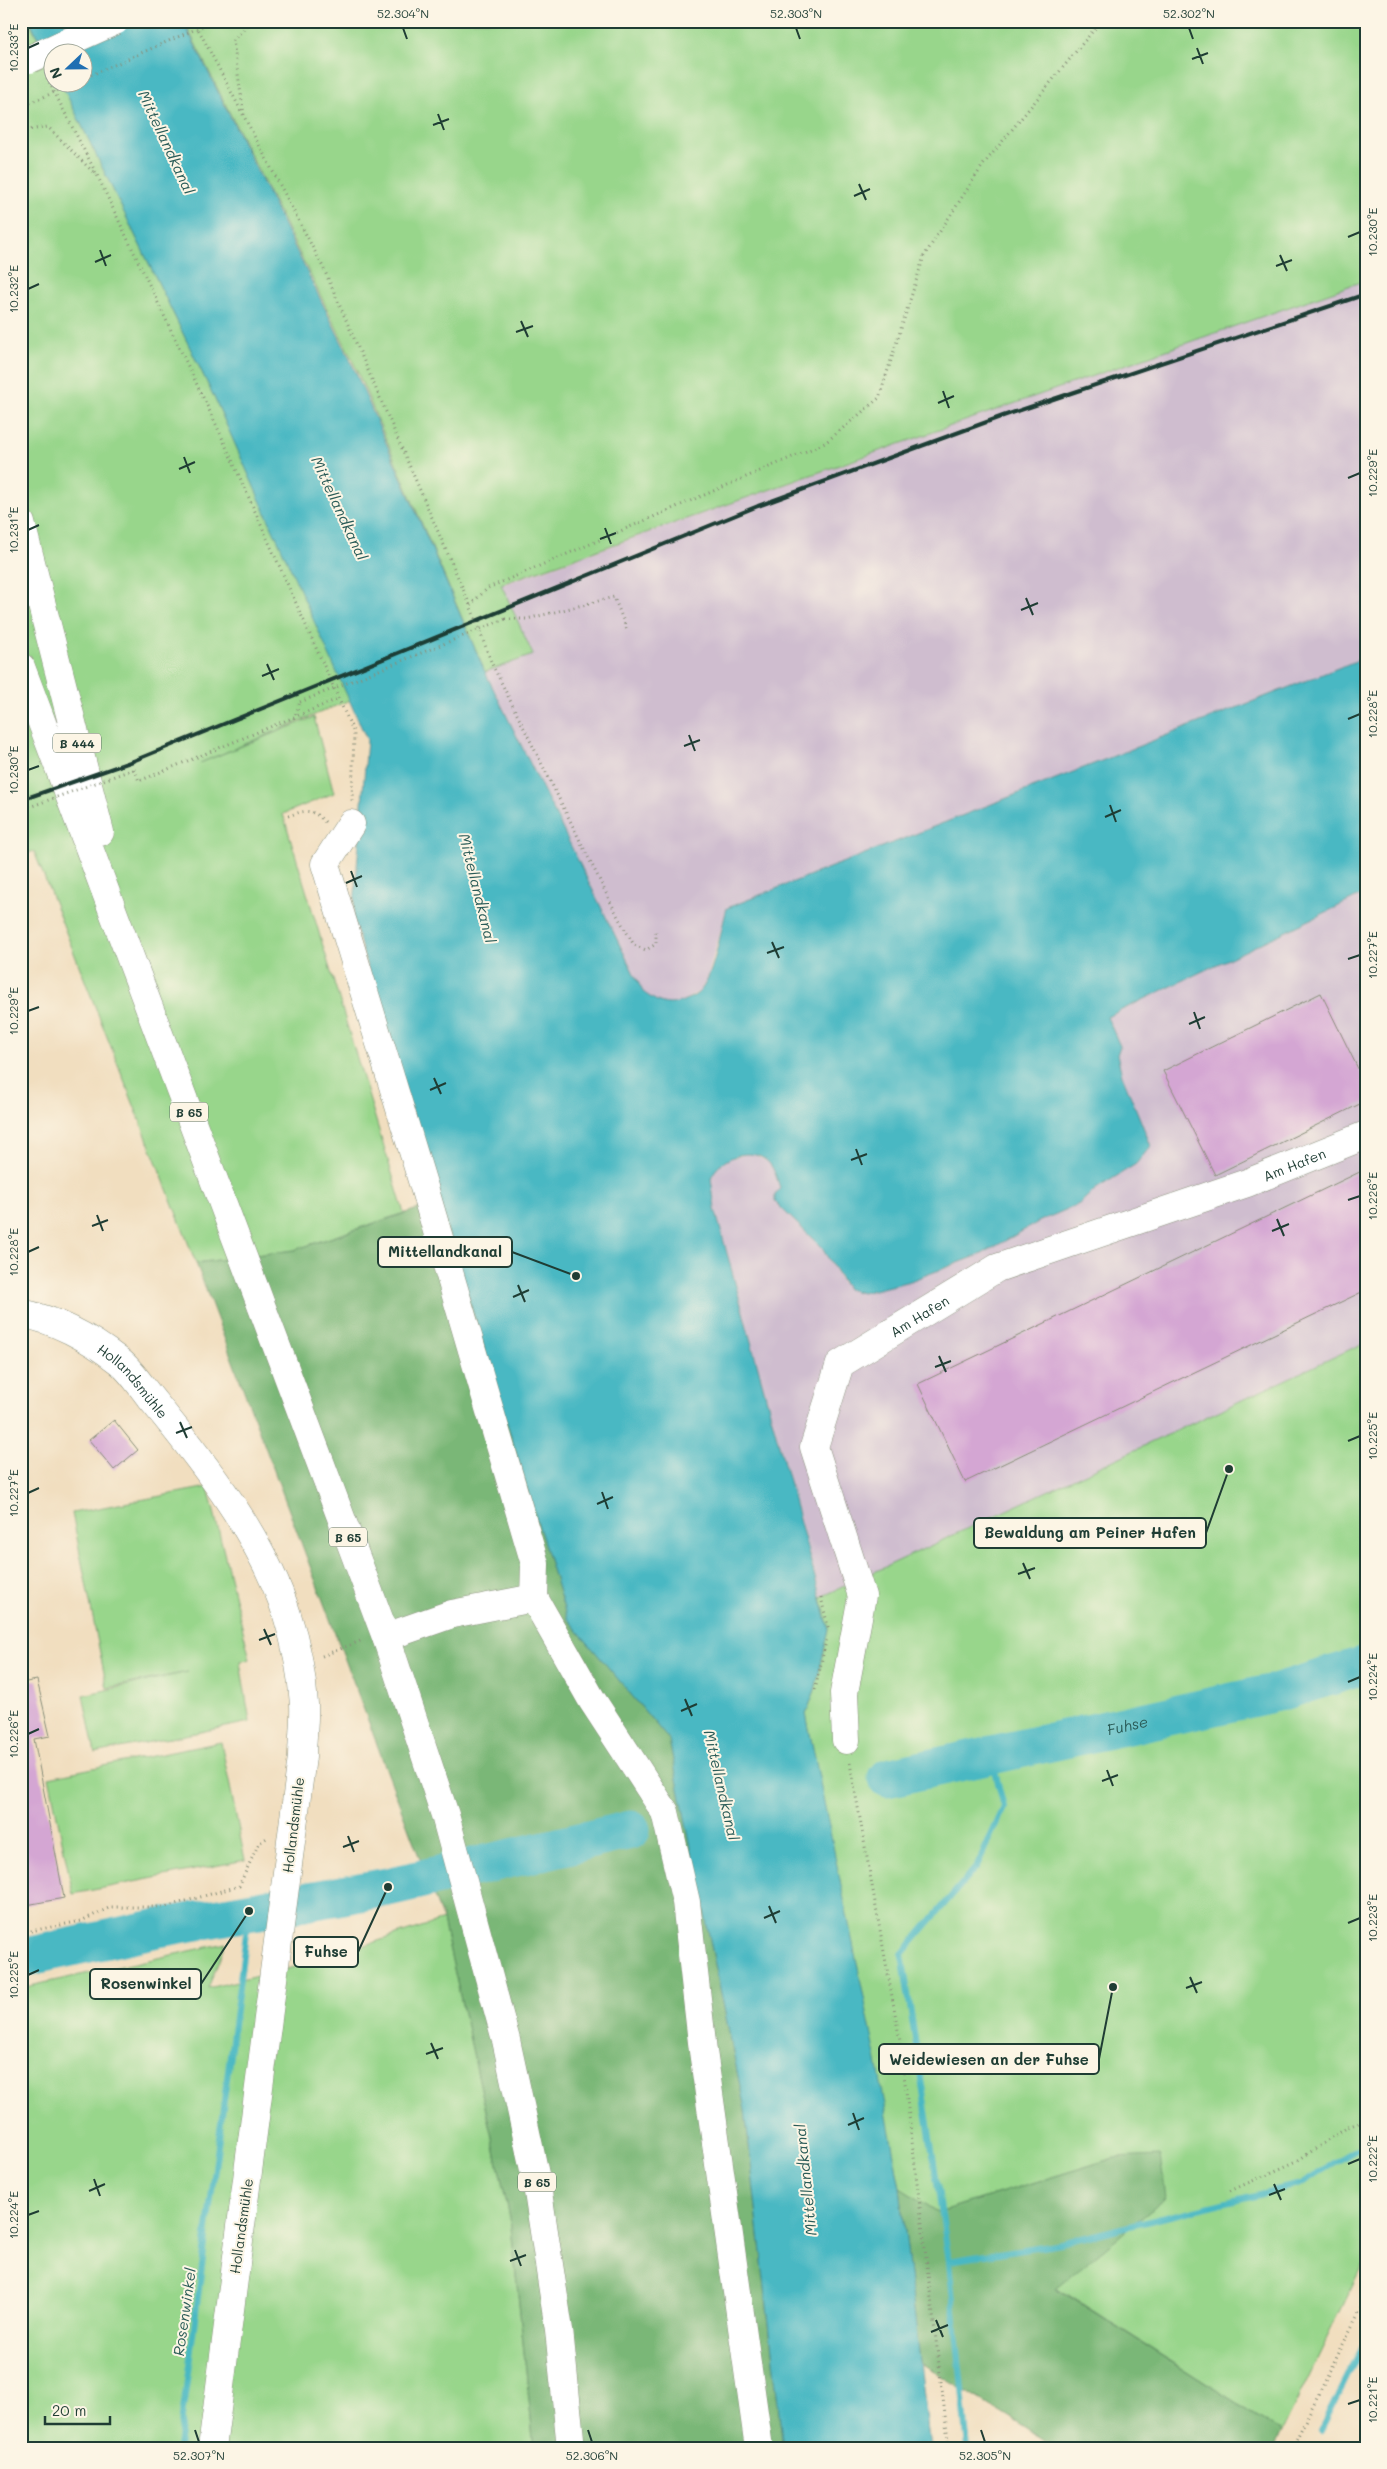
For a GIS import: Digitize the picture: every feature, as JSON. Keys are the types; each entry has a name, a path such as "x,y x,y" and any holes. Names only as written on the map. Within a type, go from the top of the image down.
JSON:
{"main road":[{"path":"32,65 115,21"},
{"name":"B 444","path":"21,523 132,962"},
{"name":"B 65","path":"21,667 386,1637 445,1814 506,2040 536,2179 559,2330 571,2448"},
{"path":"346,831 325,864 424,1187 535,1564 534,1598 592,1700 665,1812 686,1902 703,2051 759,2448"},
{"name":"Am Hafen","path":"846,1740 844,1693 862,1596 814,1447 840,1364 998,1268 1247,1183 1366,1135"},
{"name":"Hollandsmühle","path":"21,1312 80,1335 120,1362 162,1412 241,1520 273,1575 288,1616 298,1665 304,1705 302,1757 212,2448"},
{"path":"386,1637 452,1614 534,1598"}],"path":[{"path":"194,21 323,267 470,605 492,664 634,945 646,950 656,944 656,928"},
{"path":"92,76 214,21"},
{"path":"244,118 233,40 252,21"},
{"path":"470,605 488,588 501,585 825,443 879,398 924,256 983,165 1101,21"},
{"path":"32,65 98,177 220,433 354,733 346,831 305,810 288,816"},
{"path":"21,107 54,92"},
{"path":"21,131 48,127 98,177"},
{"path":"293,719 300,702 505,619 527,619 614,596 627,630"},
{"path":"21,820 27,818 24,809 134,769 139,781 338,699"},
{"path":"815,1690 829,1629 821,1597"},
{"path":"298,1665 359,1640 386,1637"},
{"path":"846,1740 900,2041 949,2448"},
{"path":"21,1933 81,1920 111,1907 166,1907 239,1886 259,1843"},
{"path":"1230,2191 1297,2161 1348,2127 1366,2120"},
{"path":"1292,2448 1366,2298"}],"shaded area":[{"path":"1366,280 1366,657 727,908 707,979 700,991 681,1002 667,1005 656,1002 643,992 485,672 533,655 501,585"},
{"path":"1366,893 1366,1342 821,1597 715,1209 711,1178 714,1170 728,1159 747,1154 753,1154 768,1162 774,1170 780,1188 775,1195 775,1202 822,1248 842,1283 871,1291 947,1268 982,1254 1040,1221 1079,1204 1096,1189 1136,1164 1151,1146 1122,1075 1117,1055 1120,1046 1107,1017"}],"green space":[{"path":"21,21 29,21 42,46 42,92 65,92 214,397 350,700 200,763 314,717 334,793 283,814 404,1213 294,1250 196,1263 34,851 21,856 21,825 25,823 21,815"},
{"path":"184,21 1366,21 1366,280 501,584 533,655 485,672 352,359"},
{"path":"439,1202 567,1618 669,1740 745,2110 783,2448 534,2448 510,2217 443,1920 196,1263 294,1250"},
{"path":"1366,1342 1366,2258 1282,2432 1056,2287 1166,2198 1114,2158 938,2212 900,2188 806,1714 815,1690 829,1629 821,1597"},
{"path":"208,1487 250,1659 240,1662 250,1722 95,1753 83,1695 188,1672 107,1688 72,1513"},
{"path":"221,1742 245,1860 73,1894 49,1777"},
{"path":"443,1920 510,2217 534,2448 21,2448 21,1988 226,1943 208,1988 307,1964"},
{"path":"1160,2156 1166,2198 1056,2288 1282,2432 1274,2448 1058,2448 920,2363 900,2188 938,2212 1114,2158"}],"water":[{"path":"30,21 183,21 349,357 485,672 643,992 658,1001 673,1004 694,996 701,990 710,973 727,908 1366,657 1366,893 1107,1017 1120,1046 1117,1055 1122,1075 1151,1146 1136,1164 1096,1189 1079,1204 1040,1221 982,1254 910,1281 862,1293 847,1289 822,1248 775,1202 775,1195 780,1188 773,1169 762,1157 745,1154 728,1159 715,1171 711,1178 715,1209 829,1629 815,1690 806,1714 876,2056 900,2188 930,2448 783,2448 745,2110 669,1740 567,1618 367,967 353,918 367,740 214,397 65,92 92,92 92,42 42,42 42,46"}],"building":[{"path":"1321,993 1366,1085 1366,1101 1215,1175 1163,1071"},
{"path":"1366,1169 1366,1290 965,1482 918,1384"},
{"path":"114,1420 138,1450 114,1470 89,1440"},
{"path":"37,1680 50,1736 34,1739 64,1898 21,1906 21,1683"}],"waterway":[{"name":"Fuhse","path":"887,1778 1278,1692 1366,1665"},
{"path":"968,2448 949,2261 902,1954 977,1866 1004,1807 991,1755"},
{"name":"Fuhse","path":"21,1958 158,1928 388,1887 631,1830"},
{"name":"Rosenwinkel","path":"178,2448 249,1911"},
{"path":"949,2261 1061,2243 1300,2184 1366,2144"},
{"path":"1321,2430 1366,2339"}],"railway":[{"path":"21,800 133,761 758,506 1003,416 1366,294"}],"place":[{"name":"Mittellandkanal","path":"576,1276"},
{"name":"Bewaldung am Peiner Hafen","path":"1229,1469"},
{"name":"Fuhse","path":"388,1887"},
{"name":"Rosenwinkel","path":"249,1911"},
{"name":"Weidewiesen an der Fuhse","path":"1113,1987"}]}
